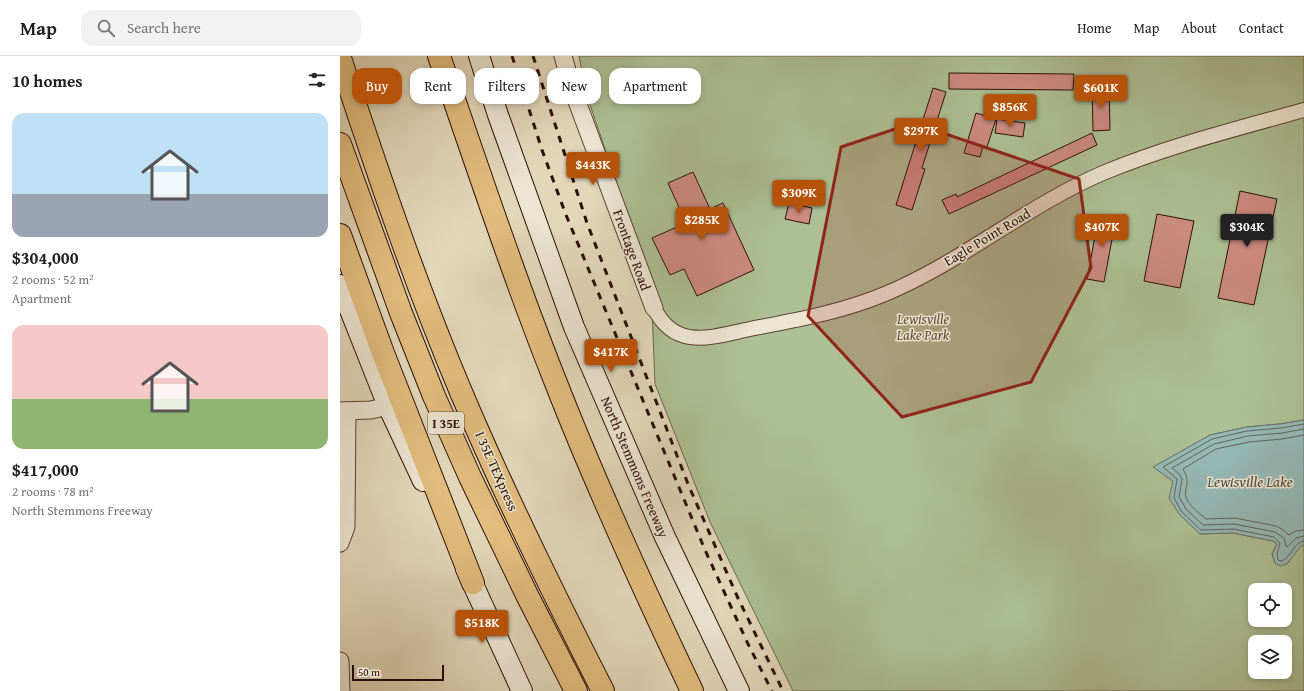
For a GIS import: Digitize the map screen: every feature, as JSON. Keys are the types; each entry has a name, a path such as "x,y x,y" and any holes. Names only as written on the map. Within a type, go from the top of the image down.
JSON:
{"highway":[{"path":"439,56 521,292 556,384 623,543 692,691"},
{"name":"I 35E TEXpress","path":"340,58 380,178 428,310 461,392 498,476 547,580 603,691"},
{"name":"I 35E","path":"340,144 401,313 434,396 470,477 576,691"},
{"path":"340,235 383,353 473,583"}],"main road":[{"name":"North Stemmons Freeway","path":"479,56 498,115 574,327 665,537 739,691"},
{"path":"340,285 388,406 473,583 486,616 522,691"}],"street":[{"name":"Frontage Road","path":"564,56 572,88 654,308"},
{"name":"Eagle Point Road","path":"654,308 658,317 670,330 678,335 689,337 718,336 830,313 885,294 916,279 952,260 1041,205 1102,174 1172,147 1304,110"},
{"path":"340,543 346,528 343,411 372,410 388,406"},
{"path":"340,661 341,691"}],"highlighted area":[{"path":"913,123 1079,179 1091,268 1031,382 902,417 808,316 841,147"}],"green space":[{"name":"Lewisville Lake Park","path":"579,56 1304,56 1304,420 1247,427 1210,435 1154,467 1173,481 1200,534 1233,533 1273,541 1277,544 1272,554 1275,563 1287,564 1301,545 1304,545 1304,691 793,691 710,522 655,384 651,284 590,104 601,104 601,68 581,68"}],"water":[{"name":"Lewisville Lake","path":"1304,420 1304,545 1301,546 1287,564 1280,566 1275,563 1272,554 1277,544 1273,541 1233,533 1200,534 1179,514 1169,498 1173,481 1153,467 1210,435 1247,427"}],"building":[{"path":"949,73 1074,74 1073,90 949,89"},
{"path":"1109,87 1110,130 1093,131 1092,88"},
{"path":"933,88 946,92 922,168 925,169 912,210 896,205"},
{"path":"976,113 996,119 987,147 983,146 980,157 964,153"},
{"path":"997,119 1025,123 1023,137 995,133"},
{"path":"1092,133 1097,145 949,214 942,200 956,194 957,197"},
{"path":"693,172 710,209 723,203 754,270 697,296 684,269 670,275 652,238 686,223 668,183"},
{"path":"1240,191 1277,199 1254,305 1218,298"},
{"path":"789,203 812,208 809,224 785,219"},
{"path":"1157,214 1194,221 1180,288 1144,281"},
{"path":"1099,215 1116,218 1104,282 1087,279"}],"railway":[{"path":"512,56 542,150 566,215 705,550 748,644 772,691"},
{"path":"533,56 587,223 688,484 737,596 783,691"}]}
